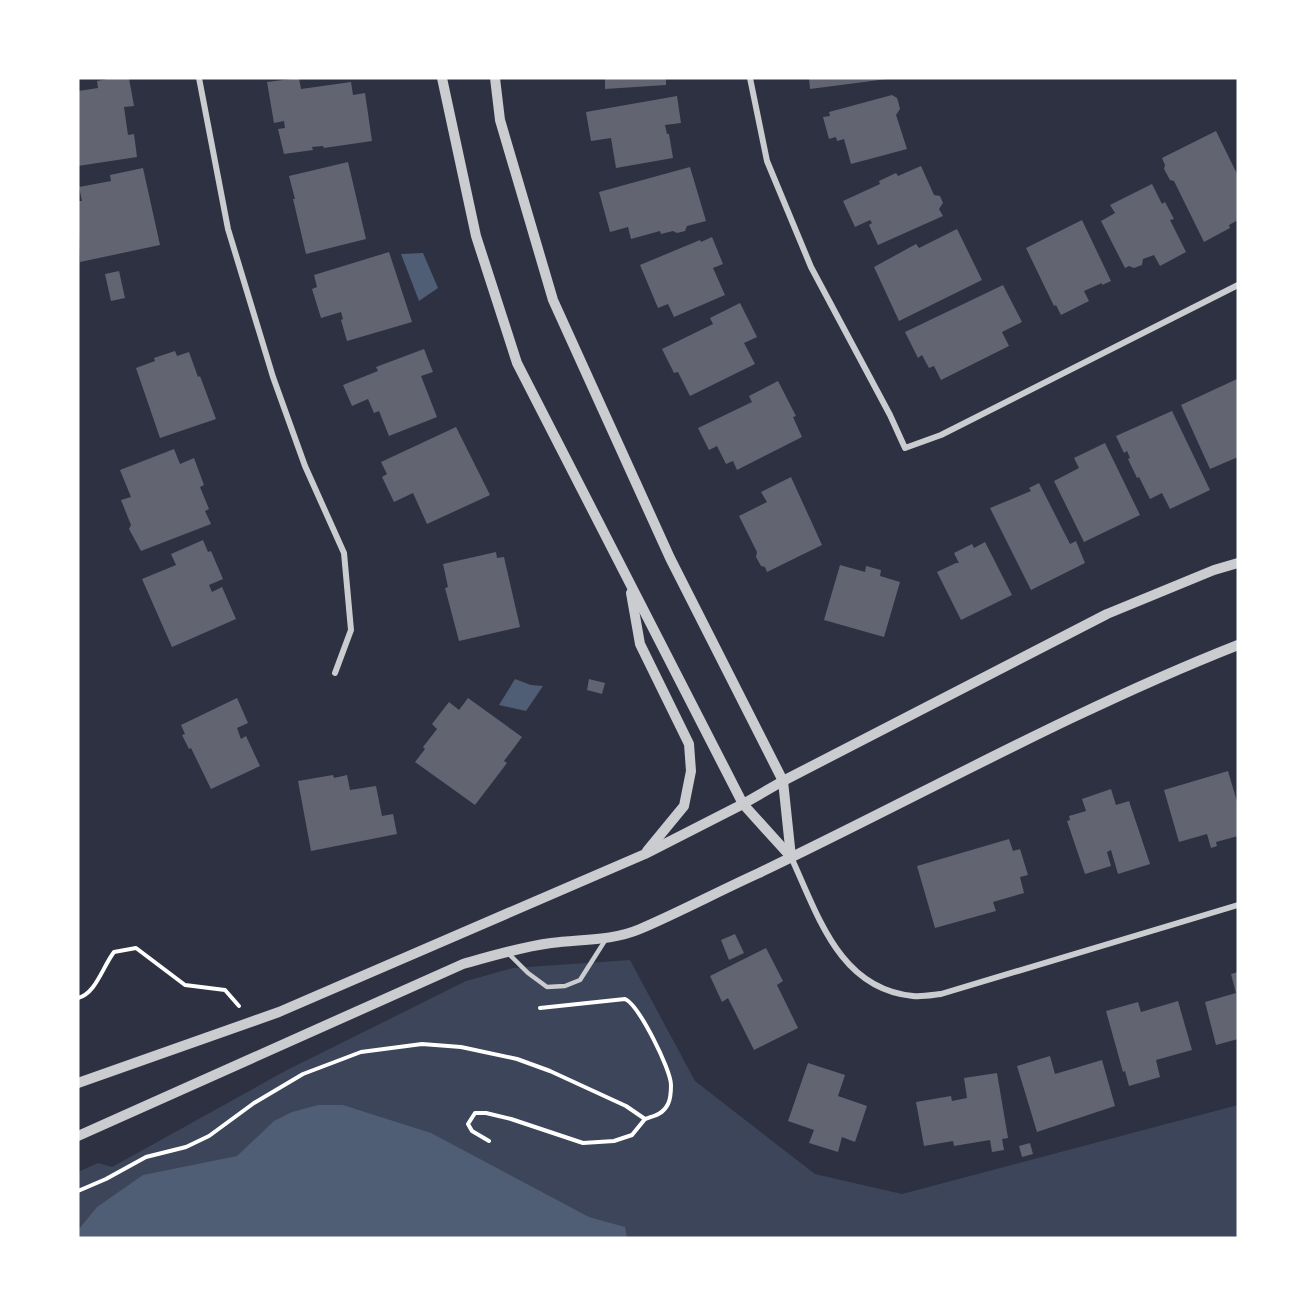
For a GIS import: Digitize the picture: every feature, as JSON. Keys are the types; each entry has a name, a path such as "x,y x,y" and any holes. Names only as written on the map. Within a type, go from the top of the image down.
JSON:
{"street":[{"path":"199,78 228,229 266,354 305,466 344,553 351,630 336,673"},
{"path":"442,78 476,236 517,363 743,804 791,857 831,941 845,963 865,980 889,992 914,996 940,994 1238,905"},
{"path":"495,78 500,120 553,300 670,558 783,781 791,857"},
{"path":"750,78 768,161 811,267 905,448 941,435 1238,285"},
{"path":"78,1083 249,1024 645,854 1107,614 1214,570 1238,563"},
{"path":"628,581 640,644 689,744 691,771 684,806 645,854"},
{"path":"78,1136 463,964 549,943 607,938 638,930 1034,736 1174,670 1238,645"}],"lane":[{"path":"507,952 528,973 547,987 565,986 580,980 607,938"}],"path":[{"path":"78,998 92,991 104,965 114,952 136,948 185,985 225,990 236,1001 249,1024"},
{"path":"489,1141 472,1131 468,1124 475,1113 486,1113 511,1119 583,1143 614,1141 632,1135 645,1119 659,1115 668,1103 672,1084 645,1021 631,1001 625,999 540,1008"},
{"path":"78,1191 146,1157 186,1147 209,1136 254,1103 303,1074 361,1052 422,1044 461,1047 517,1059 550,1071 626,1106 645,1119"}],"shaded area":[{"path":"423,253 438,288 419,301 401,254"},
{"path":"515,679 531,685 543,686 526,711 499,705"},
{"path":"630,960 695,1081 815,1174 902,1194 1238,1105 1238,1238 78,1238 78,1172 98,1163 112,1167 287,1070 466,981 513,968"},
{"path":"318,1105 343,1105 431,1133 589,1217 625,1227 627,1238 78,1238 79,1229 97,1207 143,1175 237,1156 274,1121 292,1112"}],"building":[{"path":"129,78 134,106 124,107 128,135 134,134 137,157 78,166 78,91 98,88 97,81"},
{"path":"299,78 301,89 351,82 353,95 365,93 372,141 324,148 323,146 312,147 313,150 284,154 278,129 285,128 284,121 274,123 267,82"},
{"path":"605,78 666,78 666,85 605,89"},
{"path":"809,78 887,78 887,79 810,89"},
{"path":"892,95 898,101 900,109 896,115 907,149 851,164 844,139 837,141 836,137 829,139 823,117 830,116 829,112"},
{"path":"677,96 681,123 665,125 673,158 616,168 611,138 591,141 586,112"},
{"path":"1216,131 1238,176 1238,220 1229,225 1230,228 1204,242 1174,181 1170,180 1164,169 1162,158"},
{"path":"348,162 366,239 306,254 289,176"},
{"path":"921,166 934,195 940,196 943,203 939,209 943,216 878,245 869,225 872,223 870,220 855,227 843,201 880,184 879,181 896,173 898,176"},
{"path":"690,167 706,221 687,226 685,231 677,233 673,231 661,234 660,231 631,239 628,227 610,232 599,192"},
{"path":"143,168 160,245 80,262 78,201 82,201 79,187 111,181 110,175"},
{"path":"1152,184 1162,204 1165,202 1174,219 1170,220 1186,252 1160,266 1154,255 1143,259 1142,265 1125,268 1101,221 1115,213 1110,205"},
{"path":"1082,220 1111,281 1084,291 1089,301 1061,315 1056,305 1054,306 1026,248"},
{"path":"957,229 982,280 899,321 874,267 916,244 919,248"},
{"path":"712,237 723,264 713,268 725,295 674,317 668,304 658,308 640,265"},
{"path":"389,252 412,322 347,341 341,312 321,318 312,289 317,287 314,275"},
{"path":"119,271 125,298 111,301 105,274"},
{"path":"1003,285 1022,322 1002,332 1009,346 941,380 934,366 929,368 922,355 918,358 905,332"},
{"path":"740,303 757,337 744,343 755,364 690,396 678,372 674,373 662,349 713,324 710,318"},
{"path":"424,349 433,372 421,376 437,417 389,436 379,411 374,413 368,399 352,406 343,385 378,371 376,367"},
{"path":"175,351 177,356 189,352 216,419 160,438 136,368 155,361 154,358"},
{"path":"1237,379 1238,457 1210,469 1181,405"},
{"path":"778,381 796,416 793,417 802,437 737,470 733,461 726,464 717,446 709,450 698,428 752,402 749,396"},
{"path":"1172,411 1210,490 1170,509 1162,493 1150,499 1139,477 1137,478 1128,459 1130,458 1127,451 1124,453 1116,436"},
{"path":"456,427 490,495 427,524 413,493 394,502 382,477 387,474 381,462"},
{"path":"1105,443 1140,515 1084,542 1054,481 1079,468 1074,458"},
{"path":"174,449 180,464 194,458 204,485 200,487 209,509 205,511 211,524 141,551 129,529 131,525 121,500 131,497 120,470"},
{"path":"791,477 822,545 767,572 756,557 757,552 739,516 767,502 761,492"},
{"path":"1039,483 1070,544 1076,541 1085,563 1031,590 990,508 1031,491 1029,488"},
{"path":"203,540 208,552 211,551 223,579 209,585 212,592 222,587 236,619 172,647 142,579 176,565 171,554"},
{"path":"985,542 1012,595 961,620 937,572 959,563 954,553 972,544 974,548"},
{"path":"496,552 497,558 504,557 520,627 459,641 445,588 448,587 443,564"},
{"path":"840,565 865,572 866,566 881,570 880,576 900,582 884,637 824,620"},
{"path":"589,679 605,683 602,694 587,690"},
{"path":"237,698 248,723 237,728 241,739 246,736 260,766 211,789 182,735 185,734 181,725"},
{"path":"468,698 522,737 504,761 507,763 475,805 415,762 437,729 432,724 449,702 459,710"},
{"path":"1228,771 1238,805 1238,836 1216,842 1217,846 1211,848 1207,834 1179,842 1164,790"},
{"path":"333,775 334,778 347,775 350,790 376,786 382,816 393,814 397,834 311,851 298,781"},
{"path":"1111,789 1116,805 1129,801 1150,864 1118,874 1111,850 1107,852 1111,866 1085,874 1067,821 1070,820 1069,816 1086,811 1082,799"},
{"path":"1009,839 1013,851 1020,849 1028,875 1020,877 1024,893 993,902 996,911 935,928 917,866"},
{"path":"735,934 744,953 729,960 721,940"},
{"path":"766,948 783,981 777,985 798,1028 754,1050 728,998 722,1002 710,976"},
{"path":"1238,972 1238,1039 1216,1045 1205,1002 1236,993 1231,974"},
{"path":"1178,1001 1192,1050 1156,1060 1160,1077 1129,1086 1106,1011 1138,1002 1141,1012"},
{"path":"1050,1056 1055,1074 1102,1060 1115,1106 1037,1132 1017,1066"},
{"path":"808,1063 845,1075 838,1096 867,1106 855,1142 842,1137 838,1152 809,1143 814,1130 788,1121"},
{"path":"997,1073 1008,1138 1002,1139 1004,1150 992,1152 990,1140 954,1146 953,1141 924,1146 916,1102 951,1096 952,1101 967,1098 964,1078"},
{"path":"1030,1143 1033,1154 1022,1157 1019,1146"}]}
